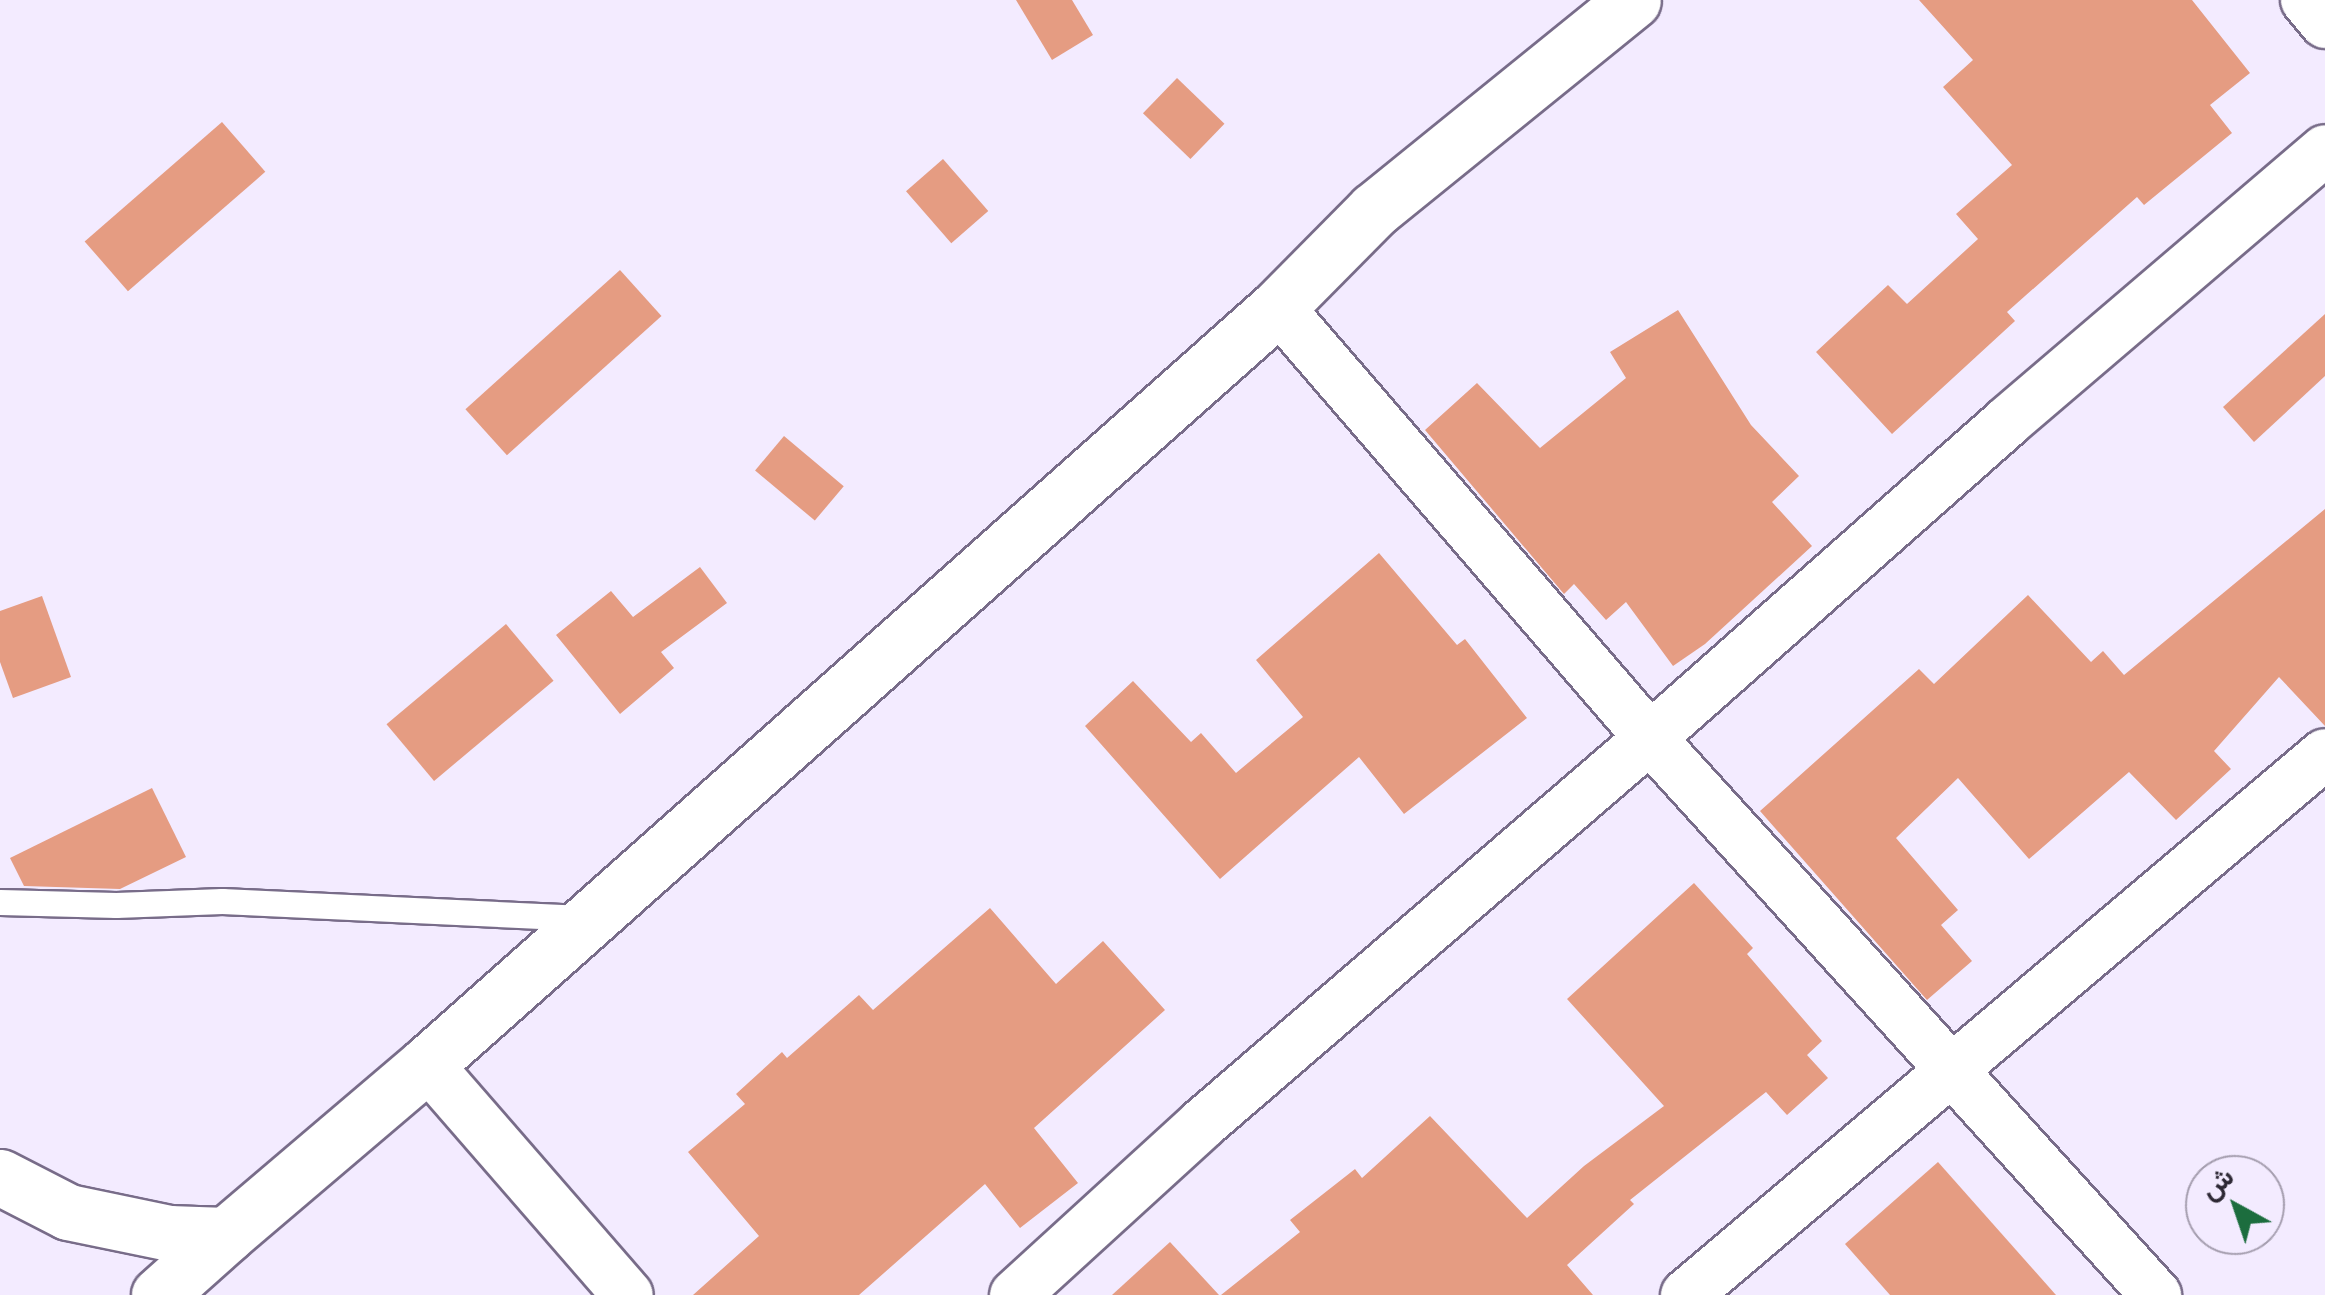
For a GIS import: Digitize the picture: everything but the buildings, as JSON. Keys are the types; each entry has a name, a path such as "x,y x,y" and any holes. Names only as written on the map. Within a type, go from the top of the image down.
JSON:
{"main road":[{"path":"159,1295 427,1064 1278,307 1374,210 1633,0"},
{"path":"0,1177 68,1212 169,1232 226,1235"}],"street":[{"path":"2306,0 2325,23"},
{"path":"1015,1295 1202,1124 1650,738 2008,420 2325,150"},
{"path":"1278,307 1650,738 2156,1295"},
{"path":"1686,1295 2325,754"},
{"path":"427,1064 628,1295"}],"lane":[{"path":"0,902 116,905 222,901 588,918"}]}
